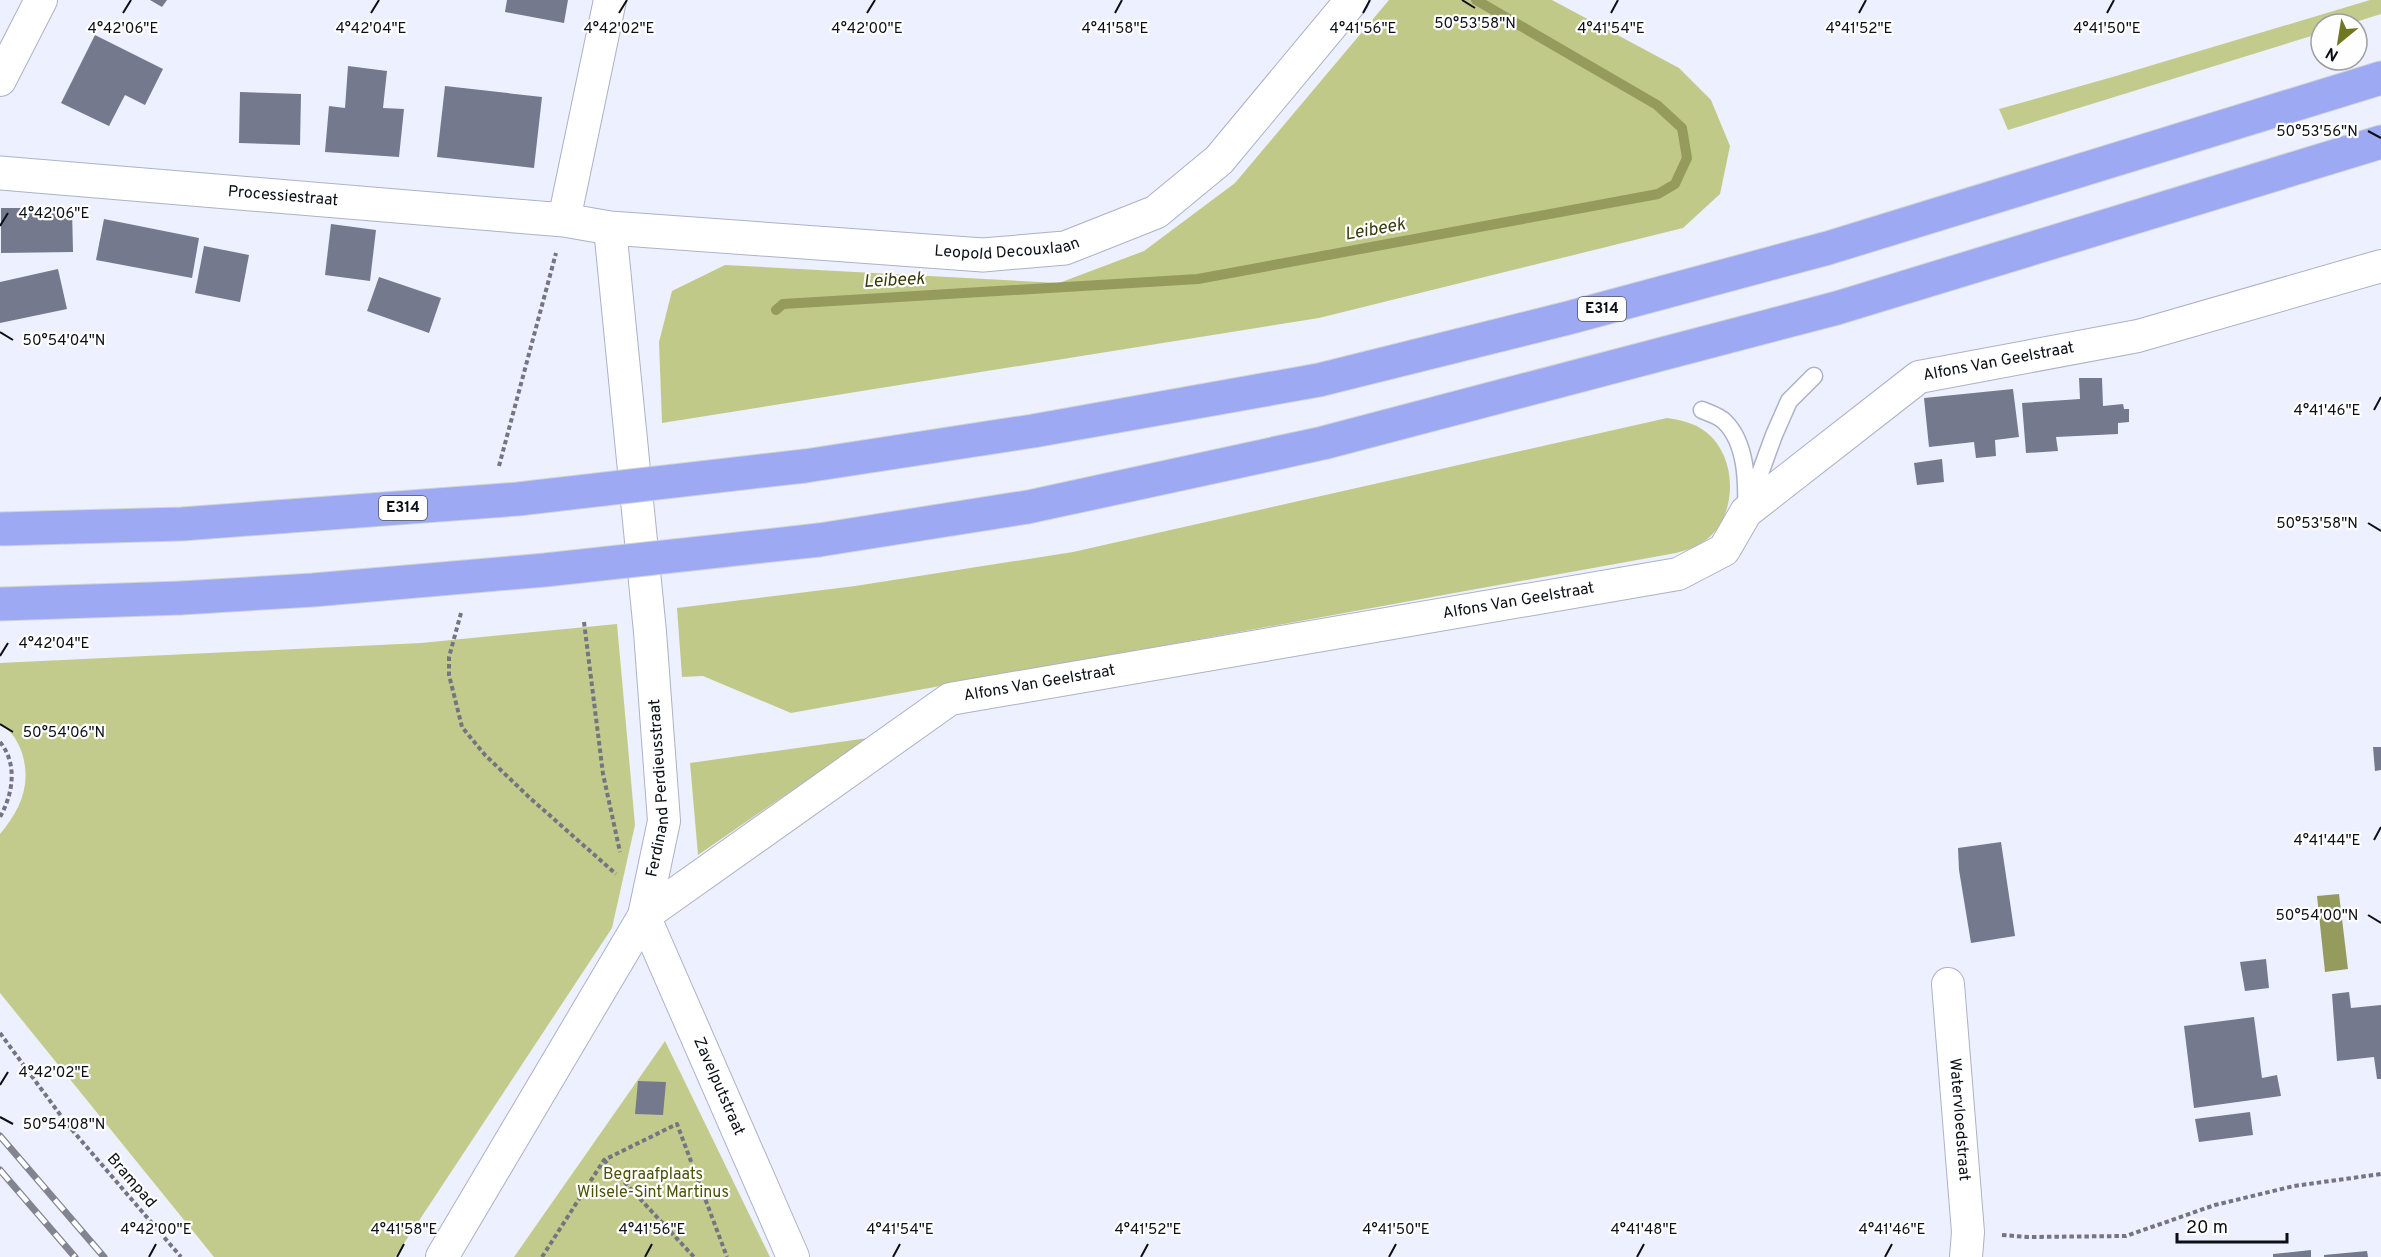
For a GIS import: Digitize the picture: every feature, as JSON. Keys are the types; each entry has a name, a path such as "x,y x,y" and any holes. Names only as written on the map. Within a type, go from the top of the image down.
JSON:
{"highway":[{"name":"E314","path":"0,529 182,524 483,502 805,466 1034,431 1319,380 1568,318 1828,248 2381,78"},
{"path":"0,604 181,598 313,590 545,570 819,540 1028,507 1334,440 1837,308 2381,142"}],"street":[{"path":"0,80 40,0"},
{"path":"564,220 610,0"},
{"name":"Leopold Decouxlaan","path":"564,220 610,228 983,255 1065,248 1156,212 1219,160 1352,0"},
{"name":"Processiestraat","path":"0,173 564,220"},
{"name":"Ferdinand Perdieusstraat","path":"442,1257 644,916 664,821 647,609 610,228"},
{"name":"Alfons Van Geelstraat","path":"644,916 950,699 1678,574 1724,550 1746,512 1919,377 2138,336 2381,266"},
{"name":"Zavelputstraat","path":"644,916 793,1257"},
{"name":"Watervloedstraat","path":"1948,984 1967,1245"}],"lane":[{"path":"1746,512 1789,401 1814,376"},
{"path":"1702,410 1723,419 1737,440 1747,479 1746,512"}],"path":[{"path":"584,622 603,774 621,854"},
{"path":"0,742 6,749 12,777 8,799 0,817"},
{"name":"Brampad","path":"0,1033 67,1124 181,1257"},
{"path":"542,1257 604,1160 677,1124 727,1257"},
{"path":"604,1160 694,1257"},
{"path":"1967,1245 2028,1237 2126,1236 2215,1205 2294,1186 2381,1174"}],"green space":[{"path":"2370,0 2381,0 2381,14 2369,18 2369,12 2330,12"},
{"path":"2309,18 2309,37 2008,130 1999,109"},
{"path":"617,624 635,825 612,928 395,1257 214,1257 0,993 0,834 18,806 26,776 18,744 11,733 0,724 0,663 421,643"},
{"name":"Begraafplaats Wilsele-Sint Martinus","path":"665,1041 770,1257 514,1257"}],"shaded area":[{"path":"1389,0 1552,0 1679,68 1711,100 1730,146 1720,194 1683,228 1319,318 662,423 659,342 672,291 725,265 1059,283 1144,251 1235,183"},
{"path":"1667,418 1697,426 1706,432 1724,456 1729,471 1730,486 1724,517 1716,529 1699,545 1676,553 791,713 703,676 682,677 677,608 855,586 1073,552"},
{"path":"868,738 698,855 690,763"},
{"path":"2339,894 2348,969 2325,972 2317,896"}],"building":[{"path":"150,0 167,0 162,7"},
{"path":"507,0 568,0 564,23 505,12"},
{"path":"95,35 163,69 145,105 125,95 109,126 61,103"},
{"path":"348,66 387,71 383,108 404,109 399,157 325,152 329,106 345,108"},
{"path":"445,86 542,97 534,168 437,157"},
{"path":"240,92 301,94 300,145 239,143"},
{"path":"1,208 72,208 73,252 1,253"},
{"path":"104,219 199,238 192,278 96,260"},
{"path":"331,224 376,230 370,281 325,275"},
{"path":"204,246 249,255 240,302 195,293"},
{"path":"58,269 67,309 0,323 0,282"},
{"path":"379,277 441,298 429,333 367,311"},
{"path":"2079,378 2102,378 2103,406 2123,404 2124,409 2129,409 2129,422 2118,423 2118,434 2056,437 2058,451 2026,453 2022,403 2080,399"},
{"path":"2013,389 2019,437 1995,440 1996,456 1976,458 1974,442 1929,447 1924,398"},
{"path":"1942,459 1944,482 1917,485 1914,463"},
{"path":"2373,747 2381,747 2381,770 2375,771"},
{"path":"2001,842 2015,936 1971,943 1959,870 1958,848"},
{"path":"2266,959 2269,988 2245,991 2240,962"},
{"path":"2349,992 2351,1008 2381,1005 2381,1079 2377,1079 2374,1057 2337,1061 2332,994"},
{"path":"2254,1017 2262,1078 2277,1075 2281,1096 2194,1108 2184,1026"},
{"path":"638,1081 666,1082 663,1115 635,1114"},
{"path":"2250,1112 2253,1135 2199,1142 2195,1119"},
{"path":"2311,1250 2311,1257 2273,1257 2273,1254"},
{"path":"2367,1251 2368,1257 2324,1257 2324,1255"}],"waterway":[{"name":"Leibeek","path":"776,310 783,304 1198,279 1658,194 1675,184 1687,158 1682,128 1657,105 1476,0"}],"railway":[{"path":"0,1136 104,1257"},
{"path":"0,1170 75,1257"}]}
